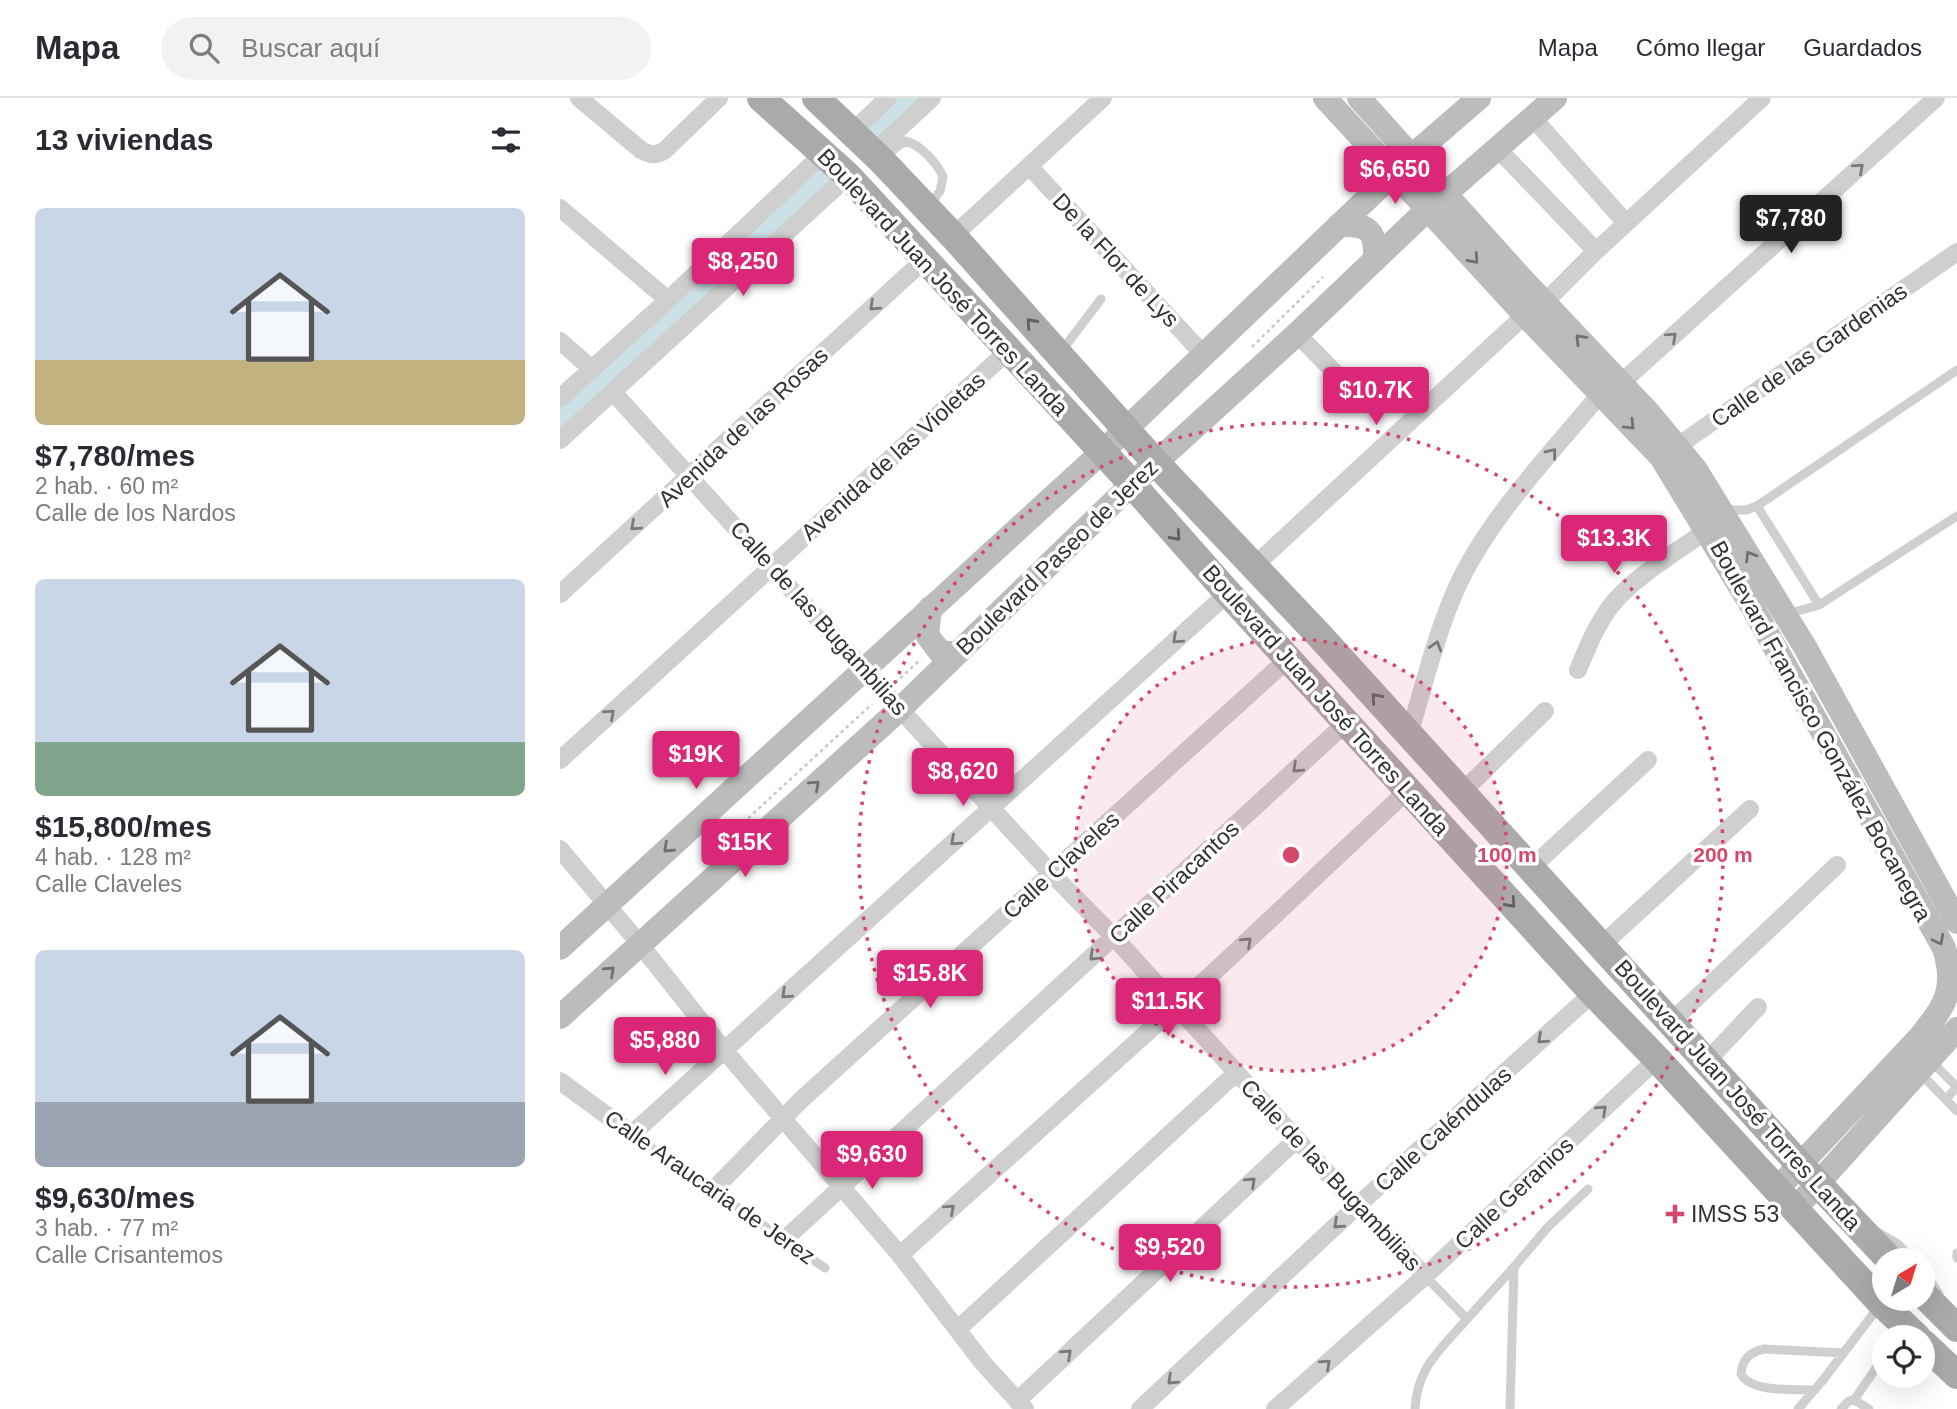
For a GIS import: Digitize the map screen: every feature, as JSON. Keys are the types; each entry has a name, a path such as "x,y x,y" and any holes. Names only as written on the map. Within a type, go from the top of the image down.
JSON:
{"main road":[{"name":"Boulevard Juan José Torres Landa","path":"761,98 848,176 1593,993 1872,1293"},
{"name":"Boulevard Juan José Torres Landa","path":"816,98 877,156 953,236 1156,463 1602,944 1706,1062 1878,1248"},
{"name":"Boulevard Francisco González Bocanegra","path":"1325,98 1404,164"},
{"name":"Boulevard Francisco González Bocanegra","path":"1359,98 1404,164 1723,510 1785,614 1957,922"},
{"name":"Boulevard Paseo de Jerez","path":"560,948 1102,452 1339,225 1479,98"},
{"name":"Boulevard Paseo de Jerez","path":"560,1017 900,709 1131,485 1297,334 1437,201 1555,98"},
{"path":"1339,225 1360,225 1371,232 1375,239 1376,260"},
{"name":"Boulevard Francisco González Bocanegra","path":"1670,452 1707,530 1944,948 1950,969 1950,984 1945,1001 1935,1018 1810,1176"},
{"path":"1750,603 1768,617 1785,614"},
{"path":"930,608 927,635 940,652 956,654"},
{"name":"Boulevard Francisco González Bocanegra","path":"1786,1199 1925,1067 1957,1029"},
{"path":"1936,1307 1952,1324"},
{"name":"Boulevard Juan José Torres Landa","path":"1888,1311 1901,1325"},
{"name":"Boulevard Juan José Torres Landa","path":"1935,1356 1957,1375"}],"street":[{"path":"579,98 650,155 664,151 719,98"},
{"path":"852,132 888,98"},
{"path":"877,156 932,98"},
{"path":"953,236 1103,98"},
{"path":"1253,567 1762,98"},
{"path":"1409,735 1447,610 1470,562 1506,508 1611,388 1936,98"},
{"path":"1532,118 1626,223"},
{"path":"1498,149 1596,251"},
{"path":"560,398 824,153"},
{"name":"De la Flor de Lys","path":"1029,166 1203,354"},
{"path":"560,440 848,176"},
{"path":"560,208 668,300"},
{"name":"Calle de las Gardenias","path":"1670,452 1957,252"},
{"name":"Avenida de las Rosas","path":"560,594 924,260"},
{"path":"1297,334 1349,387"},
{"path":"560,341 592,369"},
{"name":"Avenida de las Violetas","path":"560,760 1009,350"},
{"name":"Calle de las Bugambilias","path":"613,392 863,669 1052,874 1114,937 1357,1206 1425,1276"},
{"path":"1578,670 1594,633 1610,607 1623,593 1707,530"},
{"path":"632,1134 1228,593"},
{"name":"Calle Claveles","path":"714,1189 782,1118 1288,659"},
{"path":"1462,792 1545,711"},
{"name":"Calle Piracantos","path":"785,1239 1347,722"},
{"path":"1531,868 1648,760"},
{"path":"900,1255 1244,945 1408,790"},
{"path":"1602,944 1749,809"},
{"path":"560,849 639,943 723,1050 843,1186 983,1363 1021,1405 1297,1139"},
{"path":"1671,1022 1837,865"},
{"name":"Calle Caléndulas","path":"1140,1409 1357,1206 1593,993"},
{"path":"1706,1062 1758,1007"},
{"name":"Calle Geranios","path":"1275,1409 1425,1276 1657,1059"},
{"path":"958,1329 1236,1073"},
{"name":"Calle Araucaria de Jerez","path":"560,1081 632,1134"}],"lane":[{"path":"1059,354 1101,299"},
{"path":"1723,510 1746,510 1757,506 1957,370"},
{"path":"1757,506 1819,605"},
{"path":"1785,614 1819,605 1957,516"},
{"path":"1925,1067 1957,1087 1946,1099"},
{"path":"1925,1067 1957,1111"},
{"name":"Calle Araucaria de Jerez","path":"632,1134 825,1268"},
{"path":"1415,1409 1416,1392 1424,1371 1547,1228 1588,1189"},
{"path":"1856,1225 1888,1236 1900,1248"},
{"path":"1510,1409 1514,1267"},
{"path":"1425,1276 1466,1319"},
{"path":"1936,1289 1952,1324"},
{"path":"1798,1409 1875,1311"},
{"path":"1815,1390 1750,1384 1741,1374 1742,1366 1754,1351 1764,1349 1843,1353"},
{"path":"1841,1409 1854,1399 1872,1373"},
{"path":"1854,1399 1869,1409"}],"waterway":[{"path":"872,131 908,98"},
{"path":"560,418 825,174"}],"place":[{"name":"IMSS 53","path":"1675,1214"}]}
